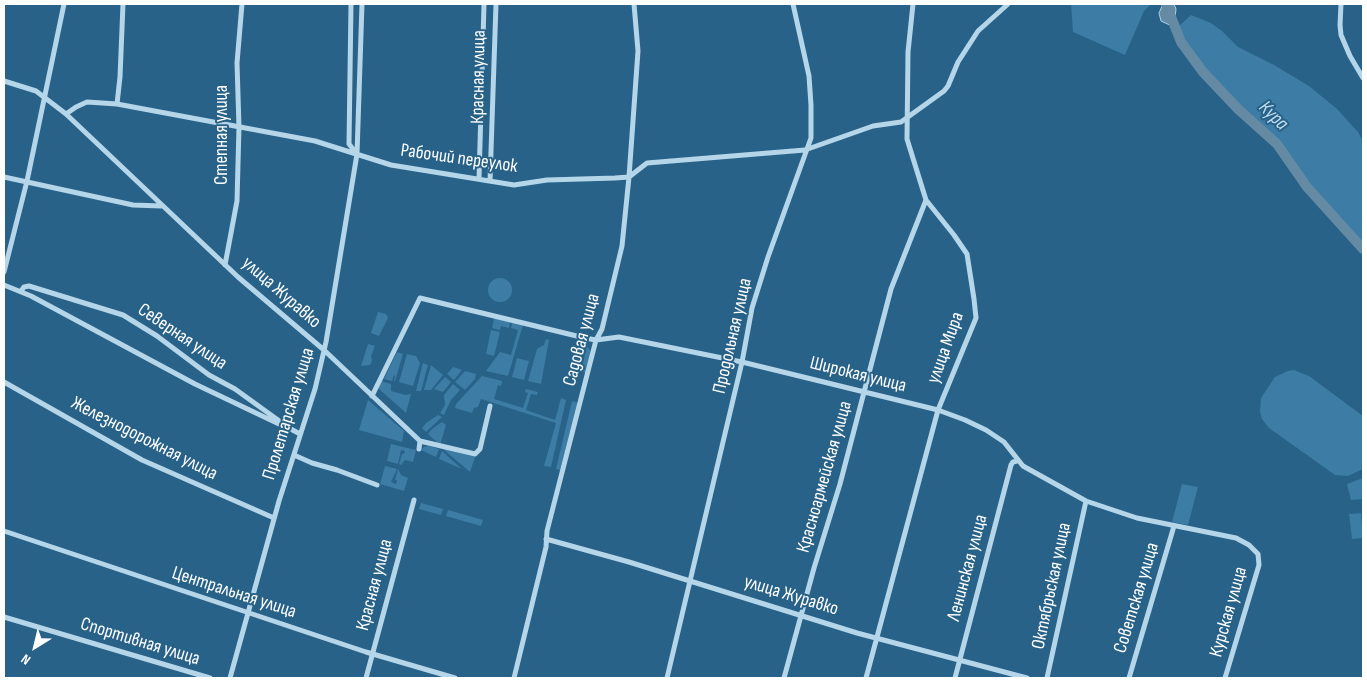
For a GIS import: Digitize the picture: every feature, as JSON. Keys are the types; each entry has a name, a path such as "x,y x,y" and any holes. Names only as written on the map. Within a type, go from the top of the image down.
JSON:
{"street":[{"path":"4,272 27,181 64,4"},
{"path":"116,104 120,77 123,4"},
{"name":"Степная улица","path":"225,265 237,201 239,127 237,63 242,4"},
{"name":"Пролетарская улица","path":"351,4 349,144 357,154"},
{"name":"Пролетарская улица","path":"230,678 274,518 315,389 324,350 357,154 362,4"},
{"name":"Красная улица","path":"479,178 484,4"},
{"name":"Красная улица","path":"490,181 496,4"},
{"name":"Садовая улица","path":"514,678 547,531 596,340 602,328 622,246 638,51 634,4"},
{"name":"Продольная улица","path":"667,678 742,362 752,308 811,138 809,76 793,4"},
{"name":"улица Мира","path":"866,678 938,410 976,318 967,254 926,200 907,139 908,52 914,4"},
{"path":"629,177 647,163 806,150 873,126 901,122 944,91 958,62 978,31 1008,4"},
{"path":"1341,4 1341,35 1350,56 1363,78"},
{"name":"улица Журавко","path":"4,81 36,91 66,114 225,265 324,350 422,442"},
{"name":"Рабочий переулок","path":"66,114 87,102 116,104 315,141 391,165 514,185 547,180 629,177"},
{"path":"4,177 133,205 162,206"},
{"name":"Красноармейская улица","path":"784,678 814,568 840,484 891,289 926,200"},
{"name":"Северная улица","path":"4,285 21,291 195,384 300,434"},
{"name":"Северная улица","path":"21,291 24,287 29,286 123,315 157,336 209,375 235,389 289,428"},
{"name":"Широкая улица","path":"372,396 420,298 596,340 618,337 742,362 938,410 986,430 1004,442 1017,461 1026,469 1086,501 1137,518 1236,538 1249,545 1258,554"},
{"name":"Железнодорожная улица","path":"4,382 142,460 274,518"},
{"path":"419,450 422,442 476,454 480,449 490,406"},
{"name":"Ленинская улица","path":"955,678 1011,465 1012,453"},
{"path":"294,455 377,485"},
{"path":"1011,465 1017,461"},
{"name":"Красная улица","path":"366,678 414,500"},
{"name":"Октябрьская улица","path":"1047,678 1086,501"},
{"name":"Советская улица","path":"1129,678 1174,526"},
{"name":"Центральная улица","path":"4,531 372,654 455,678"},
{"name":"улица Журавко","path":"546,539 629,562 877,638 1027,678"},
{"name":"Курская улица","path":"1225,678 1259,565 1258,554"},
{"name":"Спортивная улица","path":"4,617 210,678"}],"shaded area":[{"path":"1071,4 1151,4 1144,11 1125,55 1073,32"},
{"path":"1163,4 1174,4 1176,9 1174,27 1161,21 1159,13"},
{"path":"1191,15 1211,23 1238,47 1274,65 1309,86 1337,109 1358,132 1363,141 1363,254 1328,214 1272,142 1240,115 1191,58 1179,31 1179,26"},
{"path":"500,278 505,279 511,285 511,295 505,301 500,302 495,301 489,295 488,290 489,285 495,279"},
{"path":"378,312 386,314 388,318 379,336 371,333"},
{"path":"496,318 509,321 509,328 501,326 500,330 492,328"},
{"path":"514,322 523,325 508,376 486,371 500,352 511,355 518,330 511,328"},
{"path":"491,330 500,332 494,356 486,354"},
{"path":"546,339 549,340 541,384 528,381 537,349 544,345"},
{"path":"368,344 375,346 371,356 372,361 370,365 361,366"},
{"path":"587,346 591,352 586,373 581,371"},
{"path":"397,352 403,354 395,381 394,375 392,381 384,379"},
{"path":"407,354 416,356 420,363 413,386 399,382"},
{"path":"517,358 529,361 524,380 512,377"},
{"path":"423,363 428,365 421,391 416,391"},
{"path":"431,365 443,375 431,390 424,390"},
{"path":"453,367 462,370 454,380 447,374"},
{"path":"1294,370 1309,376 1363,416 1363,469 1348,476 1335,475 1269,428 1262,419 1260,412 1261,398 1275,377"},
{"path":"465,371 476,374 475,379 465,390 455,382"},
{"path":"482,376 502,381 501,386 498,385 494,399 523,408 528,393 525,392 526,389 538,392 537,395 531,394 526,410 555,420 561,398 566,400 551,467 544,466 556,423 481,399 478,407 474,408 472,413 455,408 456,404"},
{"path":"445,377 451,382 443,392 434,389"},
{"path":"381,381 391,384 391,391 405,395 411,394 406,413 378,388"},
{"path":"453,384 460,390 451,400 444,415 440,413 445,405 444,395"},
{"path":"368,400 404,431 402,442 359,430"},
{"path":"572,401 578,403 560,470 556,469"},
{"path":"438,415 442,417 426,432 422,428"},
{"path":"442,422 446,425 440,445 428,434"},
{"path":"391,444 416,450 413,462 405,460 401,465 399,464 405,451 401,450 398,464 387,461"},
{"path":"429,446 439,449 436,457 421,450"},
{"path":"443,449 475,457 470,472"},
{"path":"442,451 462,469 439,459"},
{"path":"385,466 397,469 391,482 396,484 397,480 395,480 398,469 401,475 408,478 404,491 380,484"},
{"path":"1363,478 1363,499 1351,500 1347,484"},
{"path":"1182,484 1198,487 1188,525 1172,522"},
{"path":"421,503 443,509 441,515 419,509"},
{"path":"448,510 483,520 481,526 446,516"},
{"path":"1361,513 1363,538 1352,539 1349,514"}],"waterway":[{"name":"Кура","path":"1166,4 1181,42 1203,72 1238,109 1277,144 1307,187 1363,249"}]}
